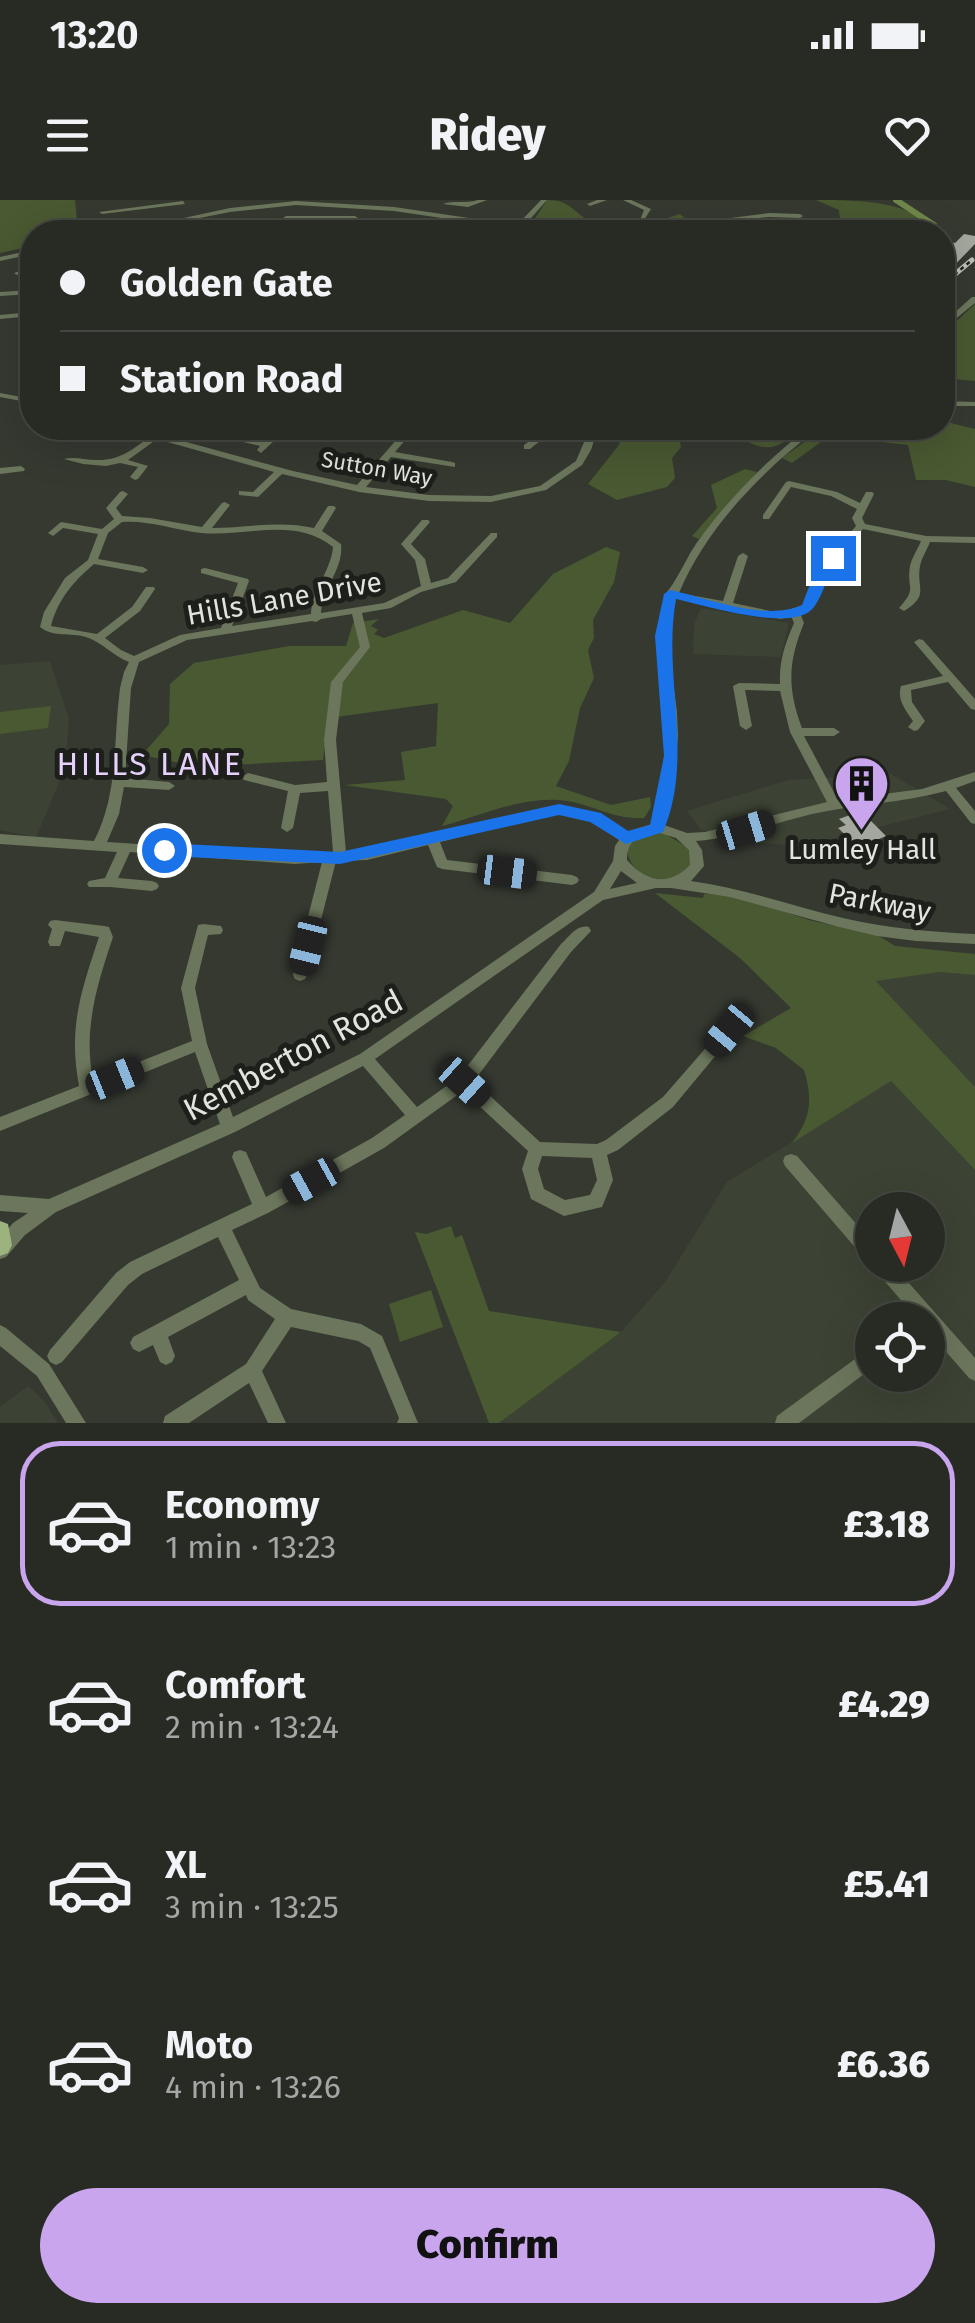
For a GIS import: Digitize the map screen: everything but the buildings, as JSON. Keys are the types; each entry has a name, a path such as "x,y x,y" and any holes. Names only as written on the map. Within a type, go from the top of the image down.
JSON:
{"main road":[{"path":"0,1232 0,1248"}],"street":[{"path":"446,204 468,206 484,200"},
{"path":"525,220 544,200"},
{"path":"626,200 647,207 646,219"},
{"path":"105,213 184,202 194,217"},
{"path":"180,220 288,202 347,204 469,220"},
{"path":"222,212 226,220"},
{"path":"403,220 412,212"},
{"path":"733,220 797,215"},
{"path":"282,220 357,217"},
{"path":"955,316 975,298"},
{"path":"68,458 105,465 123,461 151,440"},
{"name":"Sutton Way","path":"171,440 360,489 444,500 520,493 546,486 570,471 586,452 590,440"},
{"path":"244,440 266,446"},
{"path":"250,461 272,440"},
{"path":"360,489 400,440"},
{"path":"528,447 537,440"},
{"path":"657,828 672,756 662,636 670,594 698,546 771,463 799,440"},
{"path":"390,454 452,465"},
{"path":"123,461 144,466 135,477"},
{"path":"0,471 20,470"},
{"path":"242,493 255,495 281,470"},
{"path":"772,514 789,484 834,494 862,508"},
{"path":"119,519 112,508 125,494"},
{"path":"860,526 857,518 870,494"},
{"path":"204,530 225,505"},
{"path":"316,532 331,508"},
{"path":"98,846 115,808 126,710 123,685 135,660 108,650 98,638 52,632 45,627 69,580 92,561 104,532 119,519 204,530 271,527 316,532 334,542 339,552 320,586 316,620"},
{"path":"424,522 406,544 420,559 427,588"},
{"path":"54,533 61,525 104,532"},
{"path":"670,594 780,616 795,613 808,607 823,569 860,526"},
{"path":"860,526 926,539 975,540"},
{"name":"Hills Lane Drive","path":"135,660 169,642 380,608 456,578 494,534"},
{"path":"911,605 920,584 915,562 926,539"},
{"path":"727,606 743,556"},
{"path":"92,561 143,570"},
{"path":"206,572 244,581 225,631"},
{"path":"98,638 136,609 150,589"},
{"path":"300,975 335,858 330,740 337,682 366,647 357,612"},
{"path":"795,613 799,623 790,638 785,688 796,732 835,805"},
{"path":"920,642 975,706"},
{"path":"914,727 919,721 906,702 905,688 952,682 975,686"},
{"path":"746,726 739,686 785,688"},
{"path":"796,732 834,732"},
{"path":"685,838 726,836 835,805 886,800 949,787 975,776"},
{"path":"248,778 295,789 333,786"},
{"path":"118,782 170,786"},
{"path":"949,787 975,820"},
{"path":"287,828 295,789"},
{"path":"0,839 335,858 559,810 595,817 626,838"},
{"path":"657,828 685,838 694,846 697,866 686,879 674,884 654,884 633,876 620,862 620,846 626,838 657,828"},
{"path":"432,839 442,864 572,880"},
{"path":"110,882 126,847"},
{"name":"Kemberton Road","path":"599,896 620,862"},
{"name":"Parkway","path":"697,866 720,887"},
{"path":"94,884 152,886"},
{"name":"Kemberton Road","path":"0,1248 50,1207 229,1127 365,1058 599,896 654,884"},
{"name":"Parkway","path":"674,884 720,887 820,917 906,936 975,939"},
{"path":"55,942 58,926 104,931 86,997 78,1052 87,1089"},
{"path":"203,929 188,988 200,1044 229,1127"},
{"path":"56,1356 122,1279 378,1143 464,1082 566,948 584,931"},
{"path":"464,1082 537,1148 598,1152 668,1102 729,1030"},
{"path":"0,1124 200,1044"},
{"path":"365,1058 416,1117"},
{"path":"537,1148 530,1169 537,1194 564,1208 596,1202 605,1180 598,1152"},
{"path":"240,1157 262,1208"},
{"path":"791,1161 855,1234"},
{"name":"Kemberton Road","path":"0,1203 50,1207"},
{"path":"222,1227 254,1294 287,1318 361,1333 376,1342 413,1420"},
{"path":"896,1282 912,1302"},
{"path":"138,1343 249,1284"},
{"path":"172,1423 252,1370 287,1318"},
{"path":"2,1332 43,1370 77,1423"},
{"path":"157,1333 166,1356"},
{"path":"945,1340 975,1372"},
{"path":"252,1370 277,1422"},
{"path":"784,1423 855,1370"}],"shaded area":[{"path":"701,608 789,623 781,657 693,654 694,624"},
{"path":"50,661 69,719 65,769 36,837 0,830 0,665"},
{"path":"891,774 950,809 804,846 758,843 701,830 687,811 788,780"},
{"path":"940,972 975,975 975,1087 875,980"},
{"path":"891,1081 975,1170 975,1423 499,1423 621,1332 665,1282 727,1182"},
{"path":"28,1386 45,1402 58,1423 0,1423 0,1407"}],"green space":[{"path":"0,200 75,200 77,220 20,220 20,249 0,253"},
{"path":"547,200 568,205 587,220 534,220"},
{"path":"816,200 897,207 922,220 838,220 839,210"},
{"path":"680,214 687,220 660,220"},
{"path":"975,304 975,381 955,379 955,323"},
{"path":"955,424 975,429 975,487 946,480 916,480 908,445 864,440 955,440"},
{"path":"621,440 680,440 681,447 672,458 675,478 667,487 617,500 588,484"},
{"path":"748,440 787,440 766,447"},
{"path":"807,440 824,440 792,463 782,458"},
{"path":"745,469 757,472 699,539 692,536 717,508 711,485"},
{"path":"606,547 620,552 614,582 593,620 594,638 588,650 594,678 580,708 569,761 556,786 611,805 650,797 651,807 644,818 623,817 552,800 520,803 442,826 453,806 446,799 344,785 405,780 401,752 436,746 438,703 329,718 323,760 198,767 142,755 169,724 170,684 194,663 289,646 346,646 353,623 379,619 371,626 378,630 374,634 384,638 463,610 510,623 553,574"},
{"path":"51,706 48,728 0,734 0,712"},
{"path":"664,833 690,849 691,865 677,878 661,881 634,867 628,855 630,844 641,836"},
{"path":"655,893 703,898 704,894 735,895 809,920 879,936 895,946 975,954 975,975 940,972 876,981 975,1087 975,1170 891,1081 792,1143 808,1108 804,1070 776,1048 743,1036 791,1008 740,958"},
{"path":"451,1226 455,1238 462,1235 489,1311 621,1332 499,1423 489,1423 415,1232 426,1234"},
{"path":"431,1290 443,1327 400,1342 389,1304"}],"waterway":[{"path":"896,200 926,220"}],"railway":[{"path":"955,274 972,260"}],"place":[{"name":"Lumley Hall","path":"862,832"}],"district":[{"name":"HILLS LANE","path":"150,764"}],"route":[{"path":"164,850 295,859 340,858 559,810 595,817 626,838 657,828 672,756 662,636 670,594 758,614 795,613 808,607 823,569 833,558"}]}
